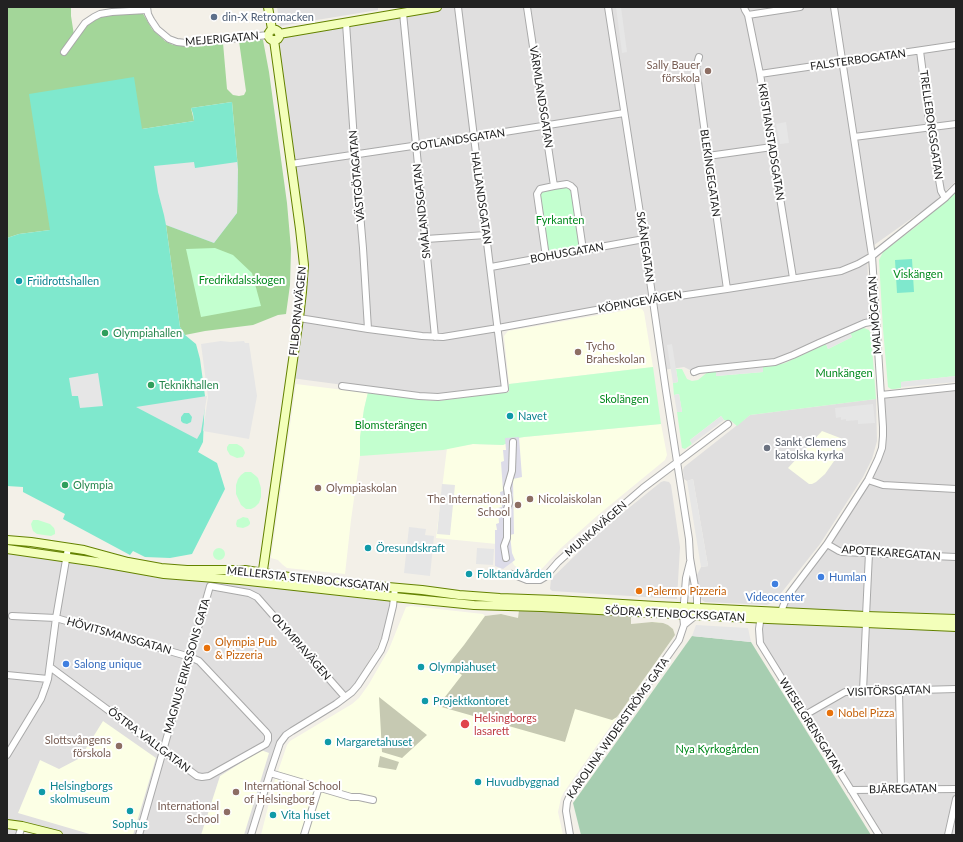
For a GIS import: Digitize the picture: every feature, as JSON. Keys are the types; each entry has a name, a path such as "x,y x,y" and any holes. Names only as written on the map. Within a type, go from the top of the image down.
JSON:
{"main road":[{"name":"FILBORNAVÄGEN","path":"262,582 299,318 304,265 274,35 268,7"},
{"path":"274,35 437,7"},
{"name":"MELLERSTA STENBOCKSGATAN","path":"7,540 84,550 128,562 161,568 182,570 245,570 308,580 395,588"},
{"name":"MELLERSTA STENBOCKSGATAN","path":"7,549 164,574 262,582 394,597"},
{"name":"SÖDRA STENBOCKSGATAN","path":"395,588 459,595 556,600 696,612 866,619 956,618"},
{"name":"SÖDRA STENBOCKSGATAN","path":"394,597 500,606 683,611"},
{"name":"SÖDRA STENBOCKSGATAN","path":"866,619 956,627"},
{"path":"7,824 22,826 58,835"}],"street":[{"name":"HALLANDSGATAN","path":"342,386 438,397 505,389 458,7"},
{"name":"VÄRMLANDSGATAN","path":"527,7 554,186"},
{"name":"SKÅNEGATAN","path":"608,7 689,539 690,558 697,598 696,612"},
{"name":"KRISTIANSTADSGATAN","path":"744,7 748,15 760,74 793,278"},
{"path":"748,15 800,7"},
{"name":"MALMÖGATAN","path":"780,616 786,599 827,544 868,480 882,448 883,427 872,256 834,7"},
{"name":"MEJERIGATAN","path":"147,8 151,20 157,29 169,39 177,42 201,42 274,35"},
{"path":"64,52 85,23 94,16 112,12 147,8"},
{"name":"SMÅLANDSGATAN","path":"403,13 435,337"},
{"name":"VÄSTGÖTAGATAN","path":"346,23 368,329"},
{"name":"FALSTERBOGATAN","path":"760,74 956,45"},
{"name":"TRELLEBORGSGATAN","path":"920,51 940,191 945,198"},
{"name":"BLEKINGEGATAN","path":"699,57 696,67 727,289"},
{"name":"GOTLANDSGATAN","path":"291,164 473,138 624,113"},
{"path":"854,137 956,124"},
{"path":"708,156 772,147"},
{"path":"546,257 537,194 540,189 554,186 567,184 574,190 583,250"},
{"name":"KÖPINGEVÄGEN","path":"299,318 368,329 443,337 653,300 841,271 872,256 945,198 956,187"},
{"path":"426,239 486,235"},
{"name":"BOHUSGATAN","path":"490,267 644,238"},
{"path":"694,372 699,370 775,362 864,323 876,321"},
{"path":"881,395 956,387"},
{"name":"MUNKAVÄGEN","path":"512,574 527,580 538,580 545,577 558,562 643,488 728,424"},
{"path":"506,558 504,546 507,538 507,488 512,471 513,442"},
{"path":"868,480 879,485 956,489"},
{"name":"APOTEKAREGATAN","path":"827,544 842,552 956,556"},
{"path":"7,755 41,699 48,679 56,618 68,548"},
{"path":"863,691 869,553"},
{"name":"SKÅNEGATAN","path":"684,625 683,611 686,578 690,558"},
{"name":"MAGNUS ERIKSSONS GATA","path":"139,835 210,586 249,593 257,597"},
{"path":"251,835 280,743 283,738 292,731 345,697 358,685 381,650 385,640 393,606 395,588"},
{"name":"OLYMPIAVÄGEN","path":"257,597 345,697"},
{"path":"684,625 696,612"},
{"name":"WIESELGRENSGATAN","path":"761,615 759,638 760,644 879,835"},
{"name":"HÖVITSMANSGATAN","path":"12,616 56,618 190,657 199,661 268,735"},
{"name":"KAROLINA WIDERSTRÖMS GATA","path":"570,835 566,811 567,802 571,793 679,640 684,625"},
{"name":"ÖSTRA VALLGATAN","path":"50,667 197,776 209,776 266,744 268,735"},
{"path":"7,675 48,679"},
{"name":"VISITÖRSGATAN","path":"805,715 843,692 848,691 956,689"},
{"path":"899,691 901,789"},
{"path":"270,772 351,797 373,800"},
{"path":"304,835 319,787"},
{"name":"BJÄREGATAN","path":"851,790 956,789"},
{"path":"948,835 956,798"},
{"path":"19,835 22,826"}],"shaded area":[{"path":"277,7 378,7 378,10 280,26"},
{"path":"445,7 956,7 956,181 932,204 867,250 869,313 867,321 779,359 694,372 684,367 663,370 654,299 497,327 504,389 438,396 419,395 291,378 300,318 302,230 274,35"},
{"path":"616,7 621,7 627,52 622,53"},
{"path":"786,122 789,143 780,144 776,124"},
{"path":"194,162 195,168 237,162 237,213 214,243 166,225 158,192 154,166"},
{"name":"Tycho Braheskolan","path":"639,308 644,312 653,367 509,384 504,336 508,331"},
{"path":"850,333 852,337 828,349 826,344"},
{"path":"221,341 244,341 245,343 249,343 257,396 249,439 203,431 208,397 201,344"},
{"path":"672,344 678,382 673,383 667,345"},
{"path":"763,367 763,372 716,376 716,372"},
{"path":"98,373 103,406 80,408 78,396 72,396 69,378"},
{"path":"956,376 956,382 901,387 901,382"},
{"name":"Olympiaskolan","path":"296,384 368,393 360,437 360,456 345,574 287,568 278,560 271,558"},
{"path":"956,388 956,835 881,835 762,645 761,620 778,611 807,574 878,463 883,396"},
{"path":"679,394 682,412 677,412 674,395"},
{"path":"207,396 201,432 197,439 136,407","holes":["184,413 189,413 192,417 191,422 187,424 183,423 181,421 181,417"]},
{"path":"876,399 877,441 872,459 863,477 820,544 782,592 773,602 767,605 705,602 702,600 697,575 701,567 708,566 693,479 687,481 684,479 684,467 750,415"},
{"path":"873,404 875,423 858,424 858,420 846,421 846,419 841,420 841,417 836,418 835,408"},
{"path":"721,416 724,420 692,444 690,440"},
{"name":"Nicolaiskolan","path":"661,424 667,455 665,460 598,515 561,548 536,575 531,576 525,574 514,565 507,545 436,538 447,448 473,444 503,445 512,439 524,437"},
{"path":"822,431 848,441 825,474 816,482 809,484 788,468"},
{"path":"519,437 522,477 513,479 514,534 510,535 512,553 515,560 503,569 495,566 495,530 497,530 496,524 499,523 498,508 502,507 500,492 503,491 501,462 504,461 503,450 506,450 505,438"},
{"path":"693,479 708,566 701,567 687,481"},
{"path":"664,481 669,482 671,485 680,547 677,599 552,591 550,589 551,579 588,543 620,515"},
{"path":"442,484 455,485 450,535 437,534"},
{"path":"409,527 426,529 425,535 434,536 430,576 404,573"},
{"path":"477,548 494,549 493,565 476,564"},
{"path":"7,552 393,598 385,629 377,648 349,691 345,696 283,737 250,835 65,835 7,821"},
{"name":"Helsingborgs lasarett","path":"411,606 483,614 485,616 501,614 518,618 519,610 631,616 631,624 658,622 668,625 673,629 675,635 564,792 558,812 563,835 261,835 274,783 287,745 290,741 352,704 359,698 369,684 389,649 406,607"},
{"path":"519,610 631,616 631,624 652,622 663,623 673,629 675,635 617,717 612,720 575,709 565,742 438,706 462,675 448,665 485,616 501,614 518,618"},
{"path":"696,625 748,628 751,642 692,636"},
{"path":"379,697 427,735 402,758 382,752"},
{"path":"103,721 156,758 133,835 93,835 18,813 40,760 59,769 80,758"},
{"name":"International School of Helsingborg","path":"261,750 269,753 244,835 201,835 220,776"},
{"path":"380,756 399,762 396,770 378,767"},
{"path":"7,825 19,827 17,835 7,835"}],"green space":[{"name":"Fredrikdalsskogen","path":"7,7 71,7 74,35 85,25 100,17 142,12 152,29 165,41 173,45 191,46 223,43 227,89 233,95 239,96 244,95 246,91 239,41 258,39 263,40 269,72 287,203 291,249 290,285 286,314 278,315 253,325 185,335 180,327 166,225 237,213 238,169 232,102 191,108 194,121 142,129 50,230 19,234 7,238"},
{"path":"134,77 142,129 194,121 191,108 232,102 238,169 237,213 214,243 166,225 180,327 185,335 196,344 200,359 205,396 203,442 198,452 217,463 225,489 192,554 170,558 145,557 133,551 130,555 63,519 65,514 23,492 23,487 7,486 7,238 19,234 50,230 29,94"},
{"name":"Fyrkanten","path":"566,187 571,190 580,244 577,248 551,253 548,250 539,195 541,191"},
{"name":"Viskängen","path":"956,191 956,376 901,382 901,388 891,389 888,387 879,260 883,252 918,225"},
{"path":"215,248 233,255 252,273 261,306 201,317 186,249"},
{"path":"912,259 914,292 897,293 895,260"},
{"name":"Munkängen","path":"864,328 869,330 871,334 876,399 750,415 737,426 731,421 724,420 721,416 690,440 692,444 685,449 682,448 677,412 682,412 679,394 674,395 673,384 678,382 676,369 682,369 687,379 692,381 698,380 709,371 716,372 716,376 763,372 763,367 785,363 826,344 828,349 852,337 850,333"},
{"path":"653,367 661,424 524,437 512,439 503,445 473,444 443,450 360,456 360,437 368,392 438,401 509,392 509,384"},
{"path":"229,444 237,444 242,447 245,453 243,457 237,458 230,455 227,450"},
{"path":"245,472 251,472 258,478 261,488 259,503 251,509 246,509 241,505 236,494 238,479"},
{"path":"243,517 248,518 250,524 243,528 237,527 237,520"},
{"path":"33,520 50,524 54,528 55,534 51,536 37,534 32,528 31,524"},
{"path":"219,548 223,550 225,554 223,558 219,560 215,558 213,554 215,550"},
{"name":"Nya Kyrkogården","path":"692,636 751,642 871,835 581,835 573,803"}],"place":[{"name":"din-X Retromacken","path":"214,17"},
{"name":"Sally Bauer förskola","path":"708,71"},
{"name":"Friidrottshallen","path":"19,281"},
{"name":"Olympiahallen","path":"105,333"},
{"name":"Tycho Braheskolan","path":"578,352"},
{"name":"Teknikhallen","path":"151,385"},
{"name":"Navet","path":"510,416"},
{"name":"Sankt Clemens katolska kyrka","path":"767,448"},
{"name":"Olympia","path":"65,485"},
{"name":"Olympiaskolan","path":"318,488"},
{"name":"Nicolaiskolan","path":"530,499"},
{"name":"The International School","path":"518,505"},
{"name":"Öresundskraft","path":"368,548"},
{"name":"Folktandvården","path":"469,574"},
{"name":"Humlan","path":"821,577"},
{"name":"Videocenter","path":"775,584"},
{"name":"Palermo Pizzeria","path":"639,591"},
{"name":"Olympia Pub & Pizzeria","path":"207,648"},
{"name":"Salong unique","path":"66,664"},
{"name":"Olympiahuset","path":"421,667"},
{"name":"Projektkontoret","path":"425,701"},
{"name":"Nobel Pizza","path":"830,713"},
{"name":"Helsingborgs lasarett","path":"465,724"},
{"name":"Margaretahuset","path":"328,742"},
{"name":"Slottsvångens förskola","path":"119,746"},
{"name":"Huvudbyggnad","path":"478,782"},
{"name":"Helsingborgs skolmuseum","path":"42,792"},
{"name":"International School of Helsingborg","path":"236,792"},
{"name":"Sophus","path":"130,811"},
{"name":"International School","path":"227,812"},
{"name":"Vita huset","path":"273,815"}],"park label":[{"name":"Skolängen","path":"624,399"},
{"name":"Blomsterängen","path":"391,425"}]}
